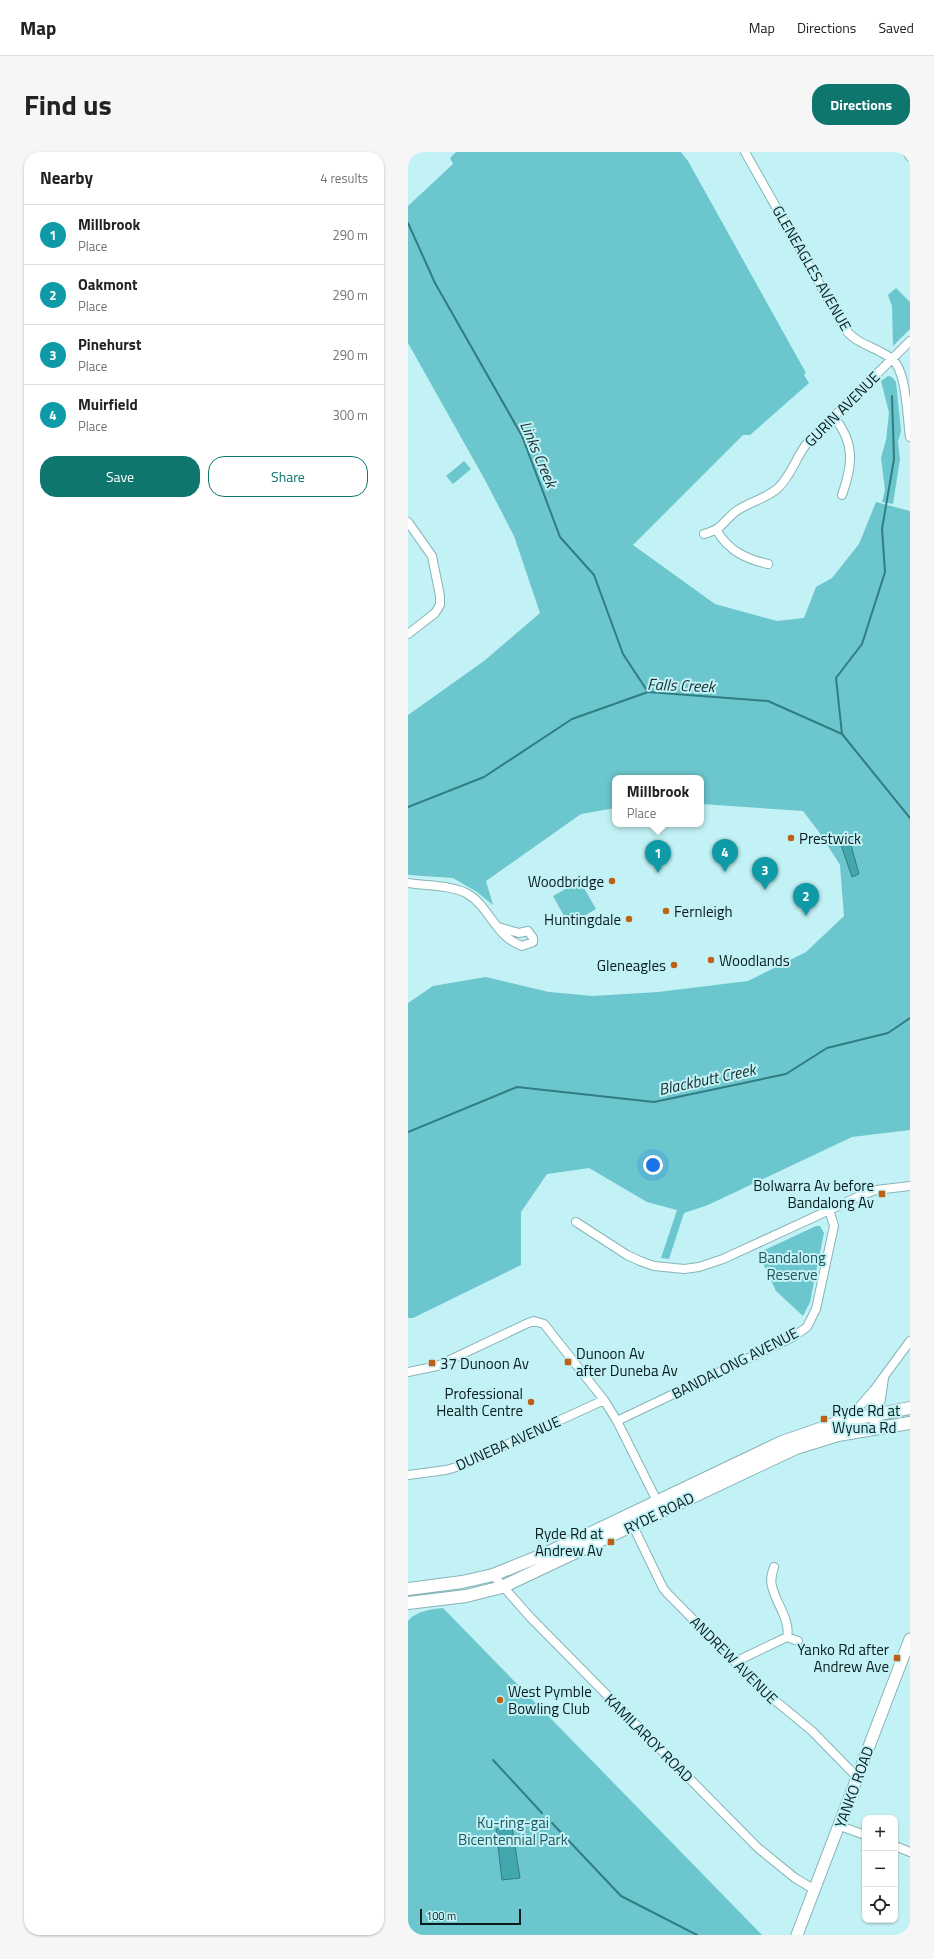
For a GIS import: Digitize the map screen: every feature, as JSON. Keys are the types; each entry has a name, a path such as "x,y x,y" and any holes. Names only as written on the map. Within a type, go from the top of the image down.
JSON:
{"highway":[{"name":"RYDE ROAD","path":"408,1589 462,1582 493,1575 540,1556 782,1442 843,1421 910,1408"},
{"name":"RYDE ROAD","path":"408,1603 466,1596 502,1587 796,1448 838,1435 910,1422"}],"main road":[{"name":"YANKO ROAD","path":"797,1935 840,1826 857,1777 910,1639"}],"street":[{"name":"GLENEAGLES AVENUE","path":"745,152 845,329 854,338 892,358"},
{"path":"907,152 910,157"},
{"name":"GURIN AVENUE","path":"717,531 735,512 779,487 790,473 802,449 910,340"},
{"path":"892,358 901,372 910,437"},
{"path":"834,417 842,427 848,439 850,450 851,461 842,494"},
{"path":"408,522 432,556 440,596 440,605 435,613 408,634"},
{"path":"704,534 717,531 722,539 739,555 768,564"},
{"path":"408,883 452,889 466,893 498,927"},
{"path":"576,1222 627,1255 640,1261 654,1266 684,1269 699,1267 723,1259 829,1209 876,1190 910,1186"},
{"name":"BANDALONG AVENUE","path":"617,1421 793,1337 806,1327 816,1309 834,1226 829,1209"},
{"path":"408,1372 437,1366 528,1323 539,1322 548,1327 604,1400 617,1421 656,1501"},
{"path":"875,1428 876,1415 884,1378 910,1341"},
{"path":"843,1421 860,1406 874,1390 879,1381 884,1378"},
{"path":"874,1390 876,1415"},
{"name":"DUNEBA AVENUE","path":"408,1475 446,1470 460,1466 604,1400"},
{"name":"ANDREW AVENUE","path":"633,1526 663,1588 766,1693 812,1731 857,1777"},
{"path":"774,1566 771,1585 789,1632 787,1638"},
{"name":"KAMILAROY ROAD","path":"493,1575 502,1587 758,1848 815,1890"},
{"path":"735,1662 787,1638 798,1641"},
{"path":"840,1826 862,1834"},
{"path":"898,1847 910,1852"}],"green space":[{"path":"456,152 681,152 688,161 806,373 804,375 809,383 750,435 743,435 633,545 715,604 777,621 804,618 816,587 832,578 859,544 876,502 910,511 910,1130 852,1137 708,1205 684,1213 669,1259 661,1258 677,1210 647,1202 589,1168 547,1174 521,1212 521,1265 413,1318 408,1318 408,1003 433,986 486,977 549,992 593,996 658,992 748,981 806,952 844,916 840,865 819,832 803,811 704,804 704,775 612,775 612,809 581,814 486,881 493,905 477,892 453,878 408,875 408,715 484,661 540,613 514,536 485,480 408,343 408,206 453,164 450,158"},
{"path":"896,288 910,302 910,329 893,346 892,306 888,295"},
{"path":"888,376 892,377 896,382 901,431 898,442 900,459 893,504 882,502 885,490 881,458 886,440 889,413 881,381"},
{"path":"464,461 471,469 453,484 446,476"},
{"path":"580,881 596,909 569,925 553,896"},
{"name":"Bandalong Reserve","path":"816,1226 820,1226 824,1233 810,1302 803,1316 776,1291 758,1253"},
{"name":"Ku-ring-gai Bicentennial Park","path":"443,1608 762,1935 408,1935 408,1621 419,1613"}],"shaded area":[{"path":"849,838 859,874 852,877 840,842"},
{"path":"512,1827 520,1878 502,1880 496,1829"}],"waterway":[{"name":"Links Creek","path":"408,223 435,283 522,436 560,537 594,575 623,654 648,692"},
{"path":"842,734 836,678 862,644 885,572 882,529 894,459 892,396"},
{"name":"Falls Creek","path":"408,807 484,777 572,719 648,692 768,701 842,734 910,818"},
{"name":"Blackbutt Creek","path":"408,1132 517,1087 654,1102 786,1074 827,1048 888,1033 910,1018"},
{"path":"493,1760 542,1813"},
{"path":"552,1823 621,1896 697,1935"}],"place":[{"name":"Prestwick","path":"791,838"},
{"name":"Muirfield","path":"725,872"},
{"name":"Millbrook","path":"658,873"},
{"name":"Woodbridge","path":"612,881"},
{"name":"Pinehurst","path":"765,890"},
{"name":"Fernleigh","path":"666,911"},
{"name":"Oakmont","path":"806,916"},
{"name":"Huntingdale","path":"629,919"},
{"name":"Woodlands","path":"711,960"},
{"name":"Gleneagles","path":"674,965"},
{"name":"Bolwarra Av before Bandalong Av","path":"882,1194"},
{"name":"Dunoon Av after Duneba Av","path":"568,1362"},
{"name":"37 Dunoon Av","path":"432,1363"},
{"name":"Professional Health Centre","path":"531,1402"},
{"name":"Ryde Rd at Wyuna Rd","path":"824,1419"},
{"name":"Ryde Rd at Andrew Av","path":"611,1542"},
{"name":"Yanko Rd after Andrew Ave","path":"897,1658"},
{"name":"West Pymble Bowling Club","path":"500,1700"}]}
